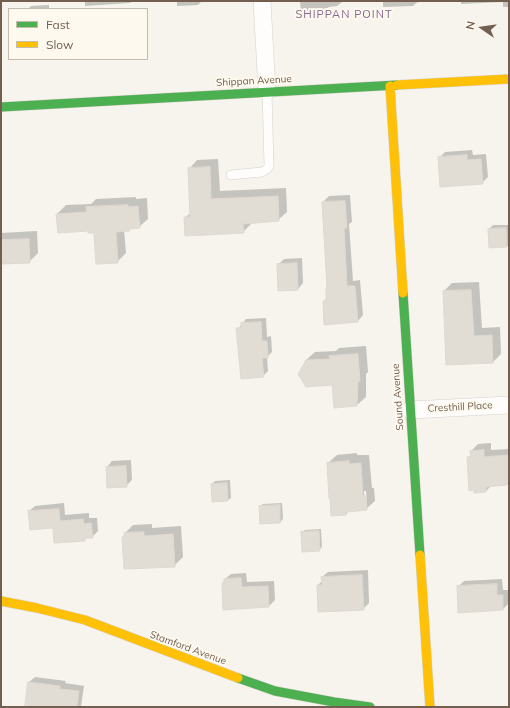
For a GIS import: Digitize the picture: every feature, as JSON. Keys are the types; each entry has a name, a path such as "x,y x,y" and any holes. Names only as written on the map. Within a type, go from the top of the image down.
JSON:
{"street":[{"path":"262,1 267,91"},
{"name":"Shippan Avenue","path":"1,108 267,91 509,79"},
{"name":"Sound Avenue","path":"390,86 430,707"},
{"name":"Cresthill Place","path":"410,410 509,405"},
{"name":"Stamford Avenue","path":"1,601 85,620 275,691 370,707"}],"lane":[{"path":"231,175 262,172 269,166 267,91"}],"building":[{"path":"467,155 467,160 481,159 483,184 440,187 438,157"},
{"path":"210,167 211,199 278,196 279,221 243,224 244,233 185,236 184,217 190,217 188,168"},
{"path":"345,201 347,228 344,228 347,286 355,286 358,322 324,325 323,301 326,301 327,288 322,202"},
{"path":"128,205 128,207 138,206 140,228 129,229 130,231 116,232 118,263 96,264 94,233 88,233 88,231 58,233 56,214 87,212 86,207"},
{"path":"506,228 507,247 489,248 488,229"},
{"path":"29,239 30,263 1,264 1,240"},
{"path":"297,263 298,290 278,291 277,264"},
{"path":"471,290 474,336 492,335 493,363 446,365 443,291"},
{"path":"261,322 262,341 267,341 268,358 262,358 264,377 241,379 236,328 241,328 241,323"},
{"path":"358,354 360,381 358,382 357,406 334,408 332,385 306,387 298,374 306,360 330,359 329,356"},
{"path":"484,450 484,457 508,455 509,483 507,483 507,485 486,487 486,492 474,493 474,490 469,491 467,457 471,457 470,451"},
{"path":"349,461 349,464 361,463 363,496 366,496 367,510 346,512 346,515 331,516 327,463"},
{"path":"126,466 127,487 107,488 106,467"},
{"path":"227,483 228,501 212,502 211,484"},
{"path":"280,505 280,523 260,524 259,506"},
{"path":"59,509 60,521 83,519 84,524 91,523 93,538 85,538 85,541 54,543 53,528 30,530 28,511"},
{"path":"319,531 320,551 302,552 301,532"},
{"path":"144,532 144,536 173,534 175,567 124,569 122,537 124,537 124,533"},
{"path":"362,575 364,610 318,612 317,585 322,585 321,577"},
{"path":"241,578 242,587 268,586 269,607 223,610 222,583 224,583 224,579"},
{"path":"497,584 497,595 503,595 503,610 458,613 457,586"},
{"path":"28,682 60,686 60,689 79,691 77,707 25,707"}],"traffic: fast":[{"path":"1,107 397,85"},
{"path":"403,293 420,555"},
{"path":"238,678 275,691 370,707"}],"traffic: slow":[{"path":"397,85 509,79"},
{"path":"390,86 403,293"},
{"path":"420,555 430,707"},
{"path":"1,601 85,620 238,678"}],"district":[{"name":"SHIPPAN POINT","path":"344,15"}]}
